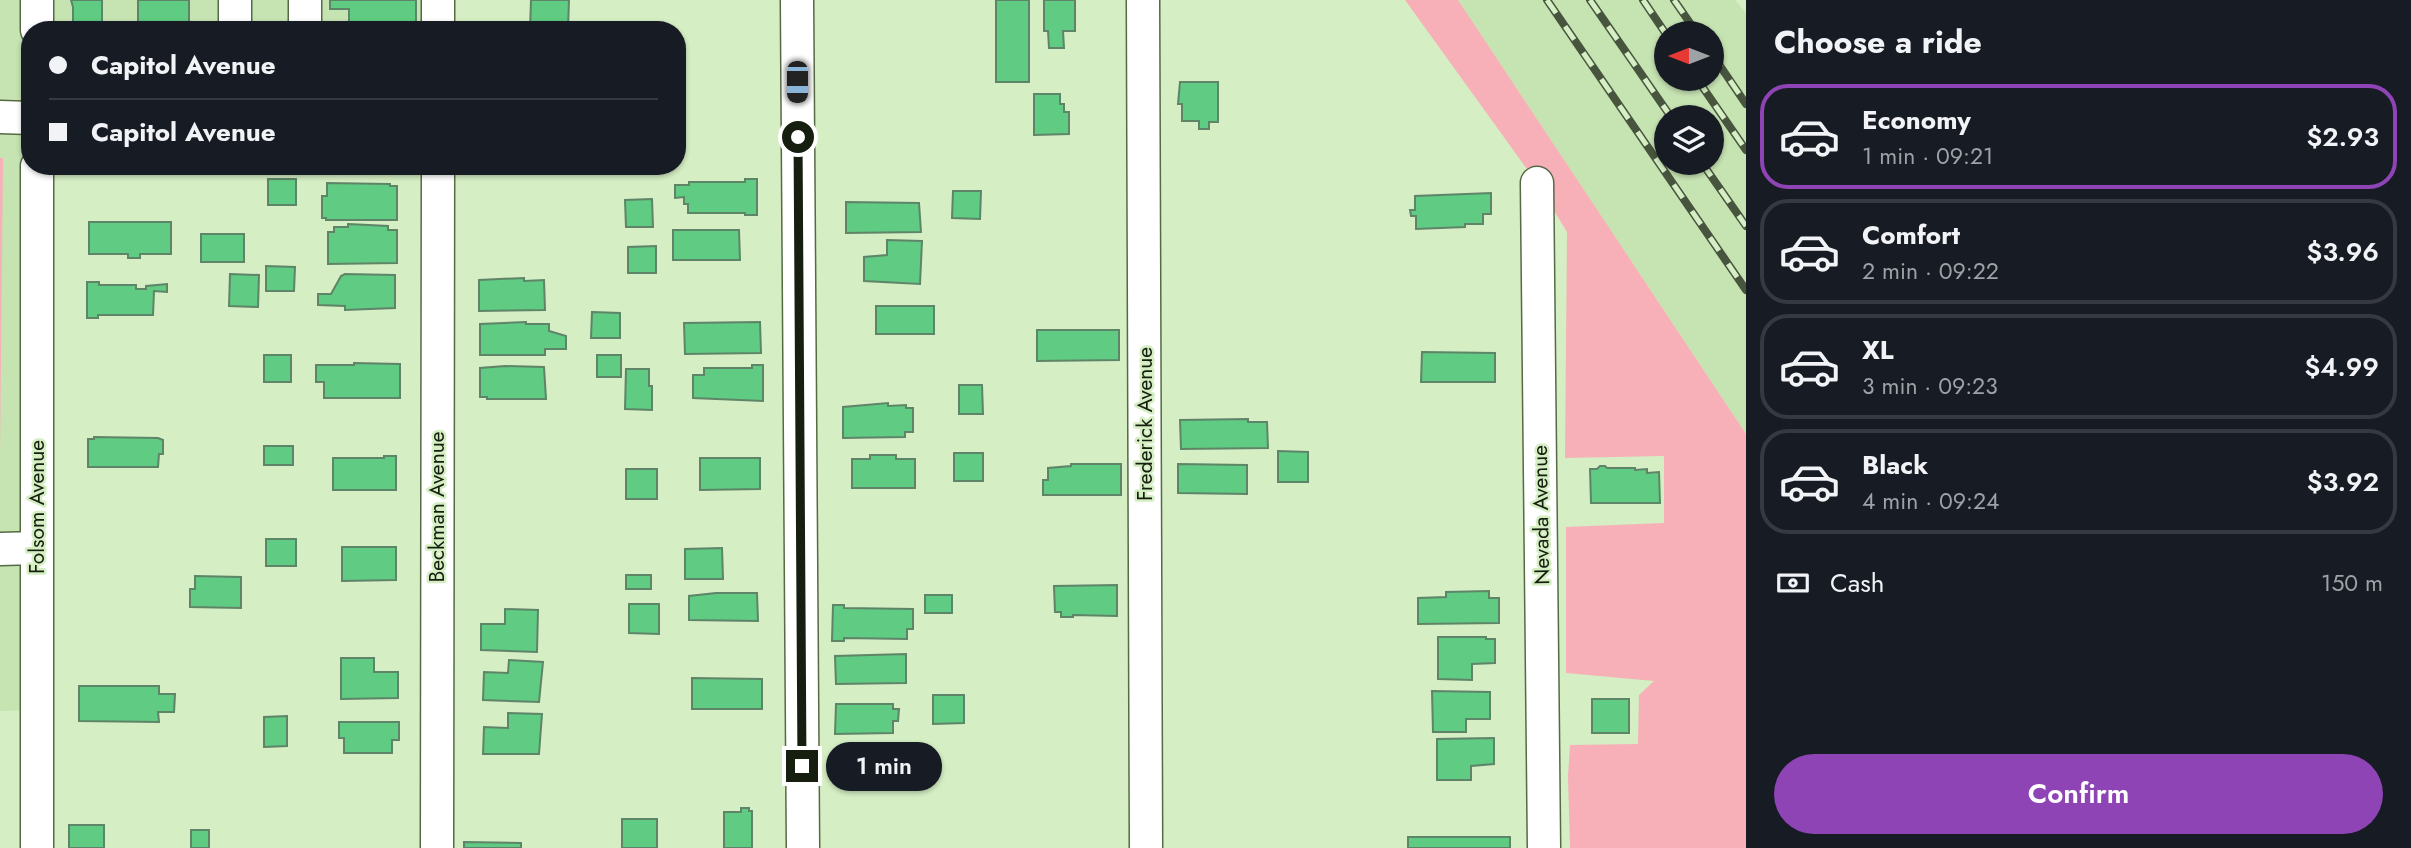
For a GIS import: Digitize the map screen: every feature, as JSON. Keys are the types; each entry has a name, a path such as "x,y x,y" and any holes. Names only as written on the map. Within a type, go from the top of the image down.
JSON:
{"street":[{"path":"37,0 37,21"},
{"path":"234,21 235,0"},
{"path":"305,0 305,21"},
{"path":"438,0 438,21"},
{"path":"797,0 803,848"},
{"name":"Frederick Avenue","path":"1143,0 1146,848"},
{"path":"0,117 21,118"},
{"name":"Folsom Avenue","path":"37,175 37,848"},
{"name":"Beckman Avenue","path":"437,848 438,175"},
{"name":"Nevada Avenue","path":"1537,183 1544,848"},
{"path":"0,549 37,548"}],"shaded area":[{"path":"0,0 438,0 438,21 21,21 21,175 37,175 37,710 0,711"},
{"path":"1405,0 1458,0 1746,434 1746,848 1570,848 1570,745 1638,744 1639,695 1654,681 1566,673 1566,527 1664,523 1664,456 1565,458 1567,232 1537,183"},
{"path":"1458,0 1735,0 1746,13 1746,434"},
{"path":"0,158 3,158 0,455"}],"building":[{"path":"71,0 102,0 102,21 73,21"},
{"path":"138,0 189,0 189,21 138,21"},
{"path":"330,0 416,0 416,21 349,21 349,9 330,9"},
{"path":"531,0 569,0 568,21 530,21"},
{"path":"996,0 1029,0 1029,82 996,82"},
{"path":"1044,0 1075,0 1075,31 1063,31 1064,48 1049,48 1048,31 1044,31"},
{"path":"1180,82 1218,82 1218,122 1209,122 1209,129 1199,129 1199,121 1182,121 1182,104 1178,104"},
{"path":"1034,94 1060,94 1060,104 1064,104 1064,112 1069,112 1069,134 1034,135"},
{"path":"268,179 296,179 296,205 268,205"},
{"path":"745,179 757,179 757,215 688,213 688,204 684,204 684,197 675,198 675,185 689,185 689,182 745,182"},
{"path":"327,183 397,186 397,220 322,218 322,196 327,196"},
{"path":"953,191 981,191 980,219 952,218"},
{"path":"1491,193 1491,214 1483,214 1483,224 1416,229 1416,216 1411,216 1410,210 1415,210 1415,196"},
{"path":"652,199 653,227 626,227 625,200"},
{"path":"846,202 919,203 921,232 846,233"},
{"path":"89,222 171,222 171,254 140,254 140,258 128,258 128,254 89,254"},
{"path":"348,224 388,226 388,230 397,230 397,263 328,264 328,232 334,232 334,227 348,227"},
{"path":"673,230 739,230 740,260 673,260"},
{"path":"201,234 244,234 244,262 201,262"},
{"path":"887,240 922,241 920,284 864,281 864,257 887,255"},
{"path":"656,246 656,273 628,273 628,247"},
{"path":"266,266 295,267 294,291 266,291"},
{"path":"230,274 259,275 258,307 229,306"},
{"path":"395,275 395,308 345,310 345,306 318,305 318,294 331,294 341,276"},
{"path":"524,278 524,281 544,280 545,310 479,311 479,280"},
{"path":"87,282 99,282 99,285 136,285 136,289 167,284 167,292 154,291 153,315 98,315 98,318 87,318"},
{"path":"876,306 934,306 934,334 876,334"},
{"path":"592,312 620,313 620,338 591,338"},
{"path":"760,322 761,353 685,354 684,323"},
{"path":"480,324 549,324 549,331 566,336 566,349 545,349 545,355 480,355"},
{"path":"1037,330 1119,330 1119,360 1037,361"},
{"path":"1422,352 1495,353 1495,382 1421,382"},
{"path":"264,355 291,355 291,382 264,382"},
{"path":"597,355 621,355 621,377 597,377"},
{"path":"400,364 400,398 324,398 324,382 316,382 316,365"},
{"path":"752,365 763,365 763,401 693,398 693,375 704,375 704,368 752,368"},
{"path":"544,367 546,399 480,397 480,368"},
{"path":"626,369 649,369 652,410 625,409"},
{"path":"959,385 982,385 983,414 959,414"},
{"path":"888,403 888,406 906,405 906,408 913,408 913,432 905,432 905,437 843,438 843,407"},
{"path":"1248,419 1248,422 1267,422 1268,448 1181,449 1180,420"},
{"path":"158,438 163,440 163,454 159,454 158,467 88,467 88,439"},
{"path":"264,446 293,446 293,465 264,465"},
{"path":"1278,451 1308,452 1308,482 1278,482"},
{"path":"954,453 983,453 983,481 954,481"},
{"path":"870,455 896,455 896,459 915,459 915,488 852,488 852,459 870,459"},
{"path":"396,456 396,490 333,490 333,458"},
{"path":"700,458 760,458 760,489 700,490"},
{"path":"1071,464 1121,464 1121,495 1043,495 1043,480 1048,480 1048,468"},
{"path":"1178,464 1247,465 1247,494 1178,493"},
{"path":"1600,466 1647,469 1647,473 1659,472 1660,503 1591,503 1590,469"},
{"path":"626,469 657,469 657,499 626,499"},
{"path":"266,539 296,539 296,566 266,566"},
{"path":"342,547 396,547 396,580 342,581"},
{"path":"722,548 723,579 685,579 685,549"},
{"path":"626,575 651,575 651,589 626,589"},
{"path":"195,576 241,577 241,608 190,607 190,589 195,589"},
{"path":"1117,585 1117,616 1061,617 1061,612 1055,612 1054,586"},
{"path":"1489,591 1489,598 1499,598 1499,623 1418,624 1418,598 1446,597 1446,592"},
{"path":"757,593 758,621 689,620 689,596"},
{"path":"925,595 952,595 952,613 925,613"},
{"path":"629,604 659,604 659,634 629,633"},
{"path":"833,605 844,605 844,608 913,609 913,629 907,629 907,639 844,638 844,641 832,641"},
{"path":"505,609 538,610 537,652 481,650 481,624 505,624"},
{"path":"1438,637 1495,639 1495,663 1472,664 1472,680 1438,679"},
{"path":"906,654 906,683 836,684 835,656"},
{"path":"341,658 374,658 374,672 398,672 398,698 341,699"},
{"path":"509,660 543,662 539,702 483,700 484,672 508,673"},
{"path":"692,678 762,679 762,709 692,709"},
{"path":"79,686 159,686 159,694 175,694 174,712 158,712 159,722 79,721"},
{"path":"1432,691 1490,692 1490,719 1466,719 1466,732 1433,732"},
{"path":"933,695 964,695 964,723 933,724"},
{"path":"1592,699 1629,699 1629,733 1592,733"},
{"path":"836,704 893,704 893,709 899,709 898,721 893,721 893,733 835,734"},
{"path":"508,713 542,714 539,754 483,754 484,727 508,728"},
{"path":"287,716 287,746 264,747 264,717"},
{"path":"339,722 399,722 399,740 392,740 392,753 344,753 344,738 339,738"},
{"path":"1494,738 1494,764 1471,766 1471,780 1437,780 1437,739"},
{"path":"741,808 749,808 749,811 752,811 752,848 724,848 724,812 741,812"},
{"path":"622,819 657,819 657,848 622,848"},
{"path":"69,825 104,825 104,848 69,848"},
{"path":"191,830 209,830 209,848 191,848"},
{"path":"1408,837 1510,837 1510,848 1408,848"},
{"path":"464,842 521,843 521,848 464,848"}],"railway":[{"path":"1547,0 1746,290"},
{"path":"1590,0 1663,105"},
{"path":"1643,0 1657,21"},
{"path":"1674,0 1689,21"},
{"path":"1724,72 1746,104"},
{"path":"1705,91 1746,150"},
{"path":"1710,175 1746,226"}],"route":[{"path":"798,137 802,766"}]}
